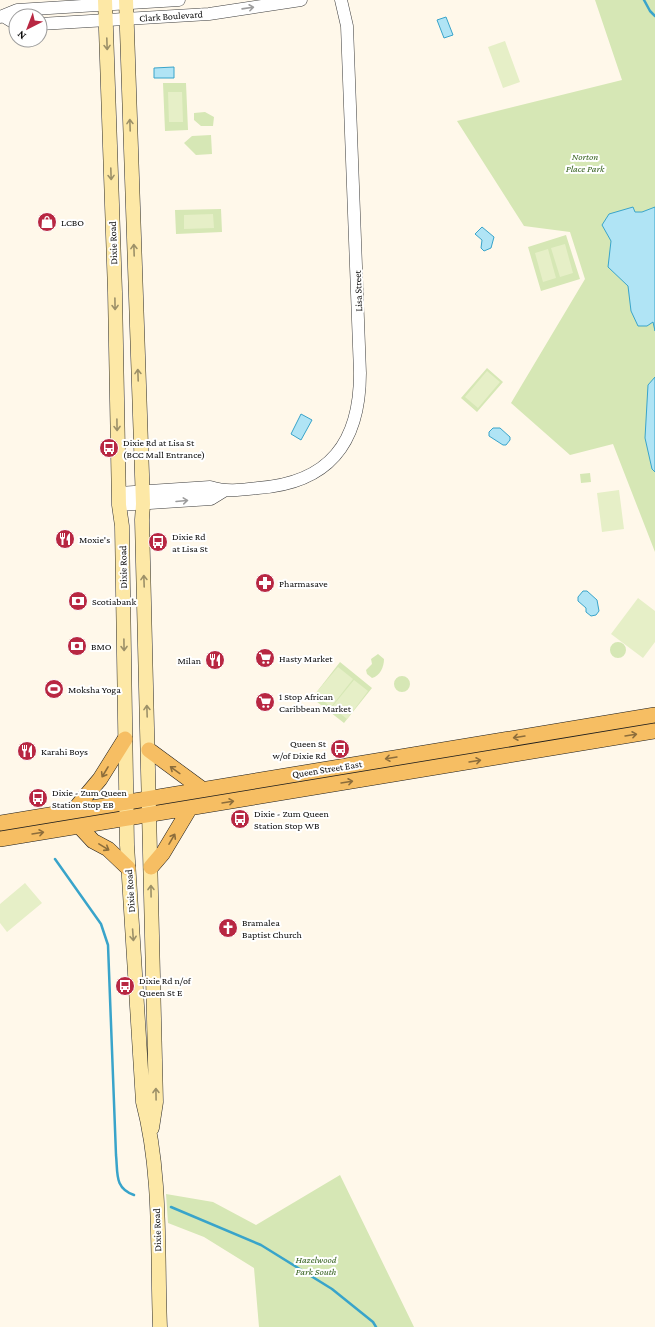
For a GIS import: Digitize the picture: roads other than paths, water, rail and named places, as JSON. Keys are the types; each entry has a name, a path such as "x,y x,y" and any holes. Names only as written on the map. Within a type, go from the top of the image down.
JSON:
{"main road":[{"name":"Dixie Road","path":"105,2 119,499 122,526 128,868 143,1102 151,1132 155,1174 160,1327"},
{"name":"Dixie Road","path":"126,2 143,498 142,520 150,814 156,1102 151,1132"},
{"name":"Queen Street East","path":"0,823 655,715"},
{"path":"576,744 571,743 543,748 539,746 540,740 607,729 613,722"},
{"name":"Queen Street East","path":"0,839 655,732"},
{"path":"74,810 100,779 125,739"},
{"path":"148,750 202,789"},
{"path":"151,867 163,853 190,808"},
{"path":"79,826 93,841 108,850 128,868"}],"street":[{"name":"Clark Boulevard","path":"1,16 17,10 105,2 179,0"},
{"name":"Clark Boulevard","path":"48,24 209,14 301,0"},
{"name":"Lisa Street","path":"119,499 143,498 210,487 224,491 294,483 316,473 338,453 347,439 357,414 360,394 360,373 347,26 341,0"}],"water":[{"path":"446,17 453,35 444,38 437,20"},
{"path":"174,67 174,78 154,78 154,68"},
{"path":"633,207 635,212 642,212 655,207 655,331 653,322 647,326 638,326 631,311 628,286 608,267 611,241 602,225 609,214"},
{"path":"482,227 494,237 491,248 484,251 481,248 482,240 475,234"},
{"path":"655,377 655,472 652,469 645,438 648,385"},
{"path":"301,414 312,420 301,440 291,434"},
{"path":"493,428 500,428 510,437 510,440 506,445 503,445 489,436 489,432"},
{"path":"583,591 587,591 597,600 599,611 596,615 591,616 586,612 586,608 578,601 578,597"}],"waterway":[{"path":"644,0 650,11 655,16"},
{"path":"55,859 101,924 108,945 117,1174 123,1188 134,1195"},
{"path":"171,1207 261,1245 332,1289 373,1322 376,1327"}],"place":[{"name":"LCBO","path":"47,222"},
{"name":"Dixie Rd at Lisa St (BCC Mall Entrance)","path":"109,448"},
{"name":"Moxie's","path":"65,539"},
{"name":"Dixie Rd at Lisa St","path":"158,542"},
{"name":"Pharmasave","path":"265,583"},
{"name":"Scotiabank","path":"78,601"},
{"name":"BMO","path":"77,646"},
{"name":"Hasty Market","path":"265,658"},
{"name":"Milan","path":"215,660"},
{"name":"Moksha Yoga","path":"54,689"},
{"name":"1 Stop African Caribbean Market","path":"265,702"},
{"name":"Queen St w/of Dixie Rd","path":"340,749"},
{"name":"Karahi Boys","path":"27,751"},
{"name":"Dixie - Zum Queen Station Stop EB","path":"38,798"},
{"name":"Dixie - Zum Queen Station Stop WB","path":"240,819"},
{"name":"Bramalea Baptist Church","path":"228,928"},
{"name":"Dixie Rd n/of Queen St E","path":"125,986"}],"park label":[{"name":"Norton Place Park","path":"585,162"},
{"name":"Hazelwood Park South","path":"316,1264"}]}
